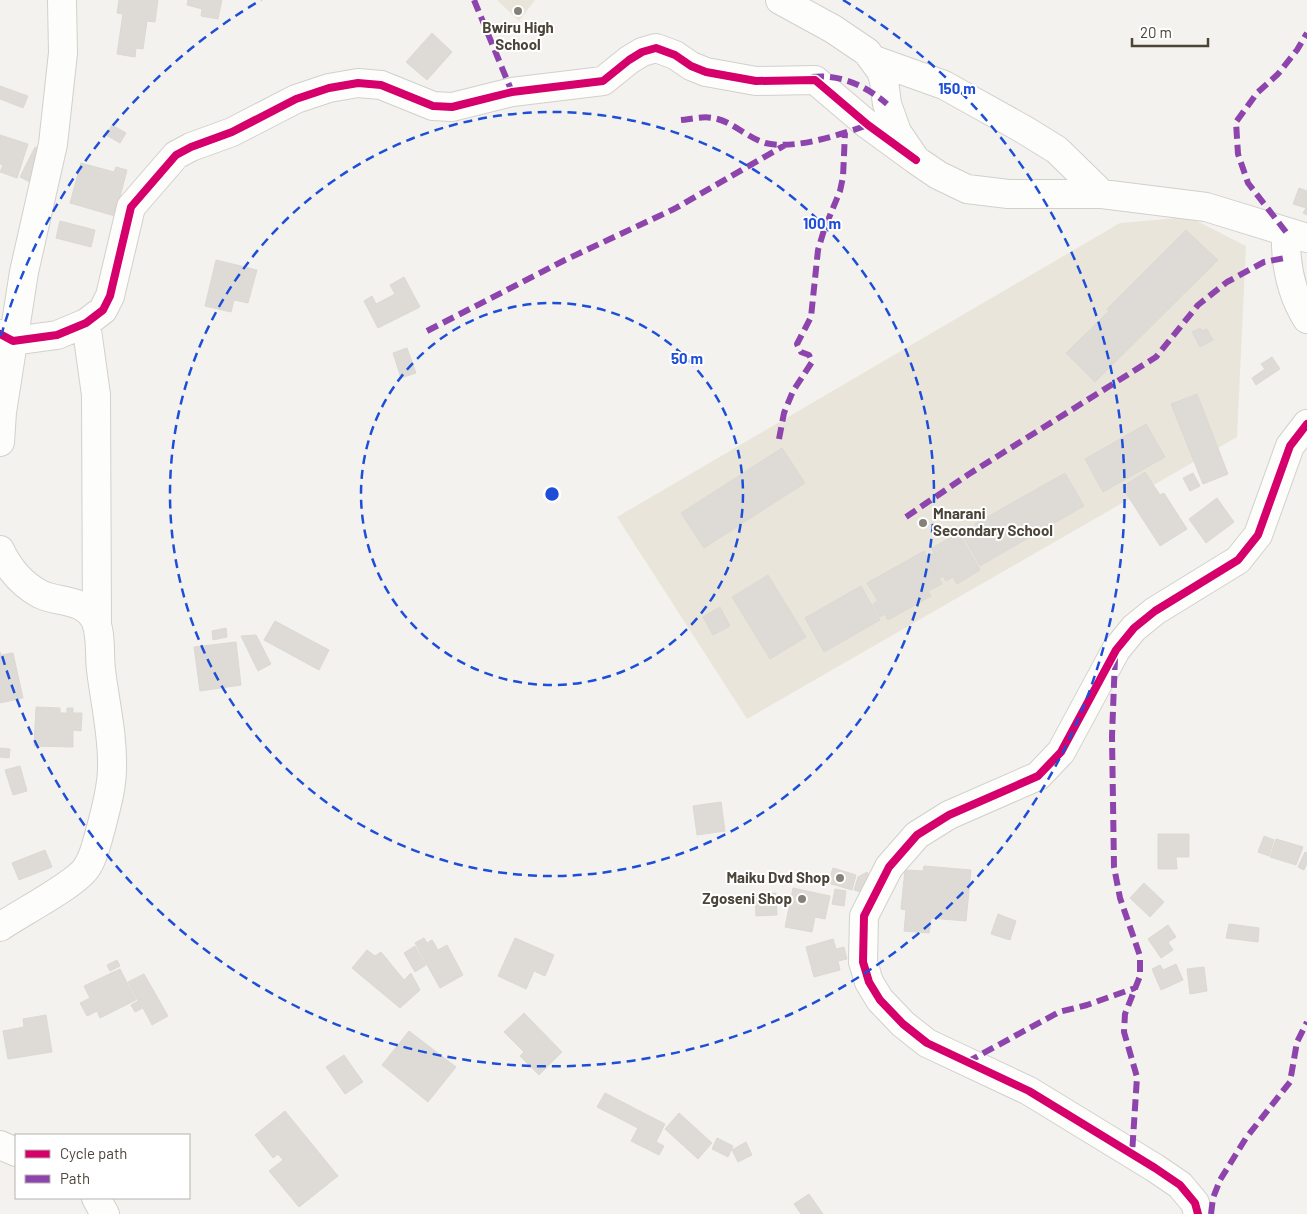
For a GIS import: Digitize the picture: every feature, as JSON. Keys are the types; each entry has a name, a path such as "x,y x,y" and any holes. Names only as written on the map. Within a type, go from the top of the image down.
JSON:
{"street":[{"path":"0,442 6,338 24,272 53,144 63,53 62,0"},
{"path":"780,0 856,43 874,60 884,81 887,104 897,132 916,160"},
{"path":"6,338 57,335 86,323 103,310 110,296 131,207 176,156 191,147 228,135 296,99 330,88 358,83 381,85 433,106 452,107 512,92 603,81 642,52 656,48 675,55 691,66 706,72 756,81 815,80 868,125 916,160 938,175 967,189 1008,194 1102,194 1206,207 1297,235 1286,258 1288,274 1307,319"},
{"path":"874,60 944,86 1023,129 1057,150 1102,194"},
{"path":"0,926 12,911 72,882 87,868 99,835 112,769 111,739 100,668 97,626 96,396 86,323"},
{"path":"1198,1214 1194,1203 1180,1185 1155,1168 1029,1091 927,1043 904,1024 880,1000 869,982 863,962 864,916 889,867 917,835 949,815 1038,776 1061,752 1116,650 1134,628 1155,611 1238,560 1258,535 1290,446 1307,424"},
{"path":"0,550 18,579 41,594 73,602 86,608 94,617 97,626"},
{"path":"0,1145 15,1152"},
{"path":"97,1199 105,1214"}],"shaded area":[{"name":"Bwiru High School","path":"497,0 535,0 519,21"},
{"path":"1189,217 1246,246 1237,437 747,719 617,517 1120,223"}],"building":[{"path":"119,0 158,0 155,22 147,21 143,49 136,48 135,57 117,54 123,14 117,13"},
{"path":"188,0 222,0 218,19 201,16 202,9 187,5"},
{"path":"432,33 452,52 427,80 406,62"},
{"path":"0,86 28,96 23,108 0,99"},
{"path":"112,125 126,133 120,143 106,135"},
{"path":"0,135 28,144 17,178 0,172 3,165 0,164"},
{"path":"35,147 47,152 32,183 20,177"},
{"path":"81,163 114,172 116,167 127,170 115,216 70,203"},
{"path":"1299,188 1307,191 1307,215 1303,213 1306,208 1293,204"},
{"path":"60,221 95,230 91,247 56,238"},
{"path":"1186,230 1218,260 1095,382 1066,353"},
{"path":"216,260 257,270 248,303 234,300 231,312 205,306"},
{"path":"404,277 420,307 378,328 364,301 372,296 376,304 395,294 390,285"},
{"path":"1200,328 1202,331 1207,329 1213,340 1200,347 1192,332"},
{"path":"407,348 416,373 401,378 393,353"},
{"path":"1272,357 1280,369 1256,385 1252,378 1265,369 1261,364"},
{"path":"1197,394 1228,474 1203,484 1171,404"},
{"path":"1146,424 1165,457 1103,492 1085,459"},
{"path":"782,448 805,483 704,548 681,513"},
{"path":"1145,472 1160,495 1164,493 1187,529 1160,546 1122,487"},
{"path":"1065,473 1084,506 980,566 964,538 978,530 975,524"},
{"path":"1193,473 1200,486 1190,491 1183,478"},
{"path":"1217,498 1234,522 1206,543 1189,519"},
{"path":"959,533 980,570 957,584 953,577 946,581 943,576 940,578 927,557 934,553 932,548"},
{"path":"924,551 942,584 928,591 931,596 888,620 885,614 880,617 873,604 878,601 867,583"},
{"path":"768,575 806,637 770,659 732,597"},
{"path":"861,586 880,620 824,652 805,618"},
{"path":"720,607 730,626 713,635 703,617"},
{"path":"275,621 329,650 319,670 264,640"},
{"path":"226,628 227,637 213,640 212,631"},
{"path":"256,635 271,664 258,671 241,636"},
{"path":"236,642 241,685 200,691 194,647"},
{"path":"0,652 1,655 13,653 23,698 0,703"},
{"path":"36,707 60,708 60,713 67,713 67,708 73,708 73,713 82,713 81,731 73,730 73,747 34,746"},
{"path":"0,748 10,749 9,758 0,757"},
{"path":"20,766 27,791 13,795 5,770"},
{"path":"721,802 725,831 697,835 693,806"},
{"path":"1158,834 1189,834 1189,857 1176,857 1177,869 1158,869"},
{"path":"1264,836 1274,840 1269,856 1258,852"},
{"path":"1276,839 1303,847 1296,865 1270,857"},
{"path":"45,850 52,867 19,880 12,863"},
{"path":"1305,852 1307,853 1307,863 1304,870 1298,867"},
{"path":"924,866 971,870 966,921 931,918 929,933 904,931 906,910 901,909 905,870 923,871"},
{"path":"833,868 856,875 852,890 828,883"},
{"path":"867,872 871,878 865,893 854,890 858,877"},
{"path":"1144,883 1164,902 1150,917 1130,898"},
{"path":"793,888 830,896 825,919 815,917 812,932 785,927"},
{"path":"835,889 846,891 844,906 832,904"},
{"path":"776,893 777,915 756,916 755,895"},
{"path":"998,914 1016,921 1010,940 991,934"},
{"path":"1229,924 1259,928 1258,942 1226,938"},
{"path":"1168,925 1176,937 1168,942 1173,950 1161,958 1148,939"},
{"path":"424,938 427,943 432,940 438,950 447,945 463,975 440,988 415,943"},
{"path":"515,938 554,955 545,976 534,971 526,989 498,976"},
{"path":"833,939 836,949 844,947 847,959 838,961 840,970 814,977 806,947"},
{"path":"415,946 426,965 415,972 404,953"},
{"path":"367,950 375,956 381,952 404,980 411,973 420,990 400,1008 352,968"},
{"path":"117,960 120,966 110,971 107,965"},
{"path":"1176,964 1183,980 1161,990 1152,969 1160,965 1163,970"},
{"path":"1204,967 1207,991 1190,994 1187,969"},
{"path":"120,969 136,1000 100,1018 97,1011 87,1016 80,1003 90,998 84,986"},
{"path":"144,974 168,1016 152,1025 143,1008 135,1012 131,1005 138,1001 128,982"},
{"path":"524,1013 562,1052 539,1075 520,1056 524,1052 504,1032"},
{"path":"46,1015 52,1052 8,1059 3,1031 24,1027 23,1019"},
{"path":"409,1031 456,1067 428,1102 382,1065"},
{"path":"344,1055 363,1082 345,1094 326,1067"},
{"path":"605,1093 665,1124 656,1142 664,1146 659,1155 631,1141 638,1128 597,1107"},
{"path":"285,1111 338,1176 299,1207 269,1171 283,1160 278,1154 273,1158 255,1135"},
{"path":"679,1113 712,1143 698,1159 665,1129"},
{"path":"717,1138 733,1146 728,1157 712,1149"},
{"path":"746,1142 752,1155 738,1162 732,1150"},
{"path":"809,1194 823,1214 801,1214 794,1204"}],"marked path":[{"path":"474,0 512,92"},
{"path":"1286,232 1248,183 1238,154 1236,122 1257,93 1278,74 1297,50 1307,33"},
{"path":"812,77 843,79 862,87 887,104"},
{"path":"681,120 713,118 765,143 777,145 790,145 817,140 868,125"},
{"path":"779,439 784,413 793,391 812,362 809,355 801,352 797,344 811,317 818,250 840,191 843,177 845,133"},
{"path":"427,331 565,260 674,209 787,144"},
{"path":"906,517 969,474 1156,357 1198,305 1227,282 1264,262 1285,258"},
{"path":"1115,658 1112,736 1114,867 1120,898 1140,956 1140,976 1125,1014 1124,1032 1137,1077 1132,1154"},
{"path":"967,1062 1059,1012 1087,1005 1135,988"},
{"path":"1211,1214 1213,1198 1220,1180 1246,1138 1290,1082 1297,1042 1307,1022"}],"cycle path":[{"path":"0,334 13,341 57,335 86,323 103,310 110,296 131,207 176,155 191,147 232,132 296,99 329,88 358,83 381,85 433,106 452,107 512,92 603,81 629,60 642,52 656,48 675,55 691,66 706,72 756,81 815,80 868,125 916,160"},
{"path":"1198,1214 1195,1203 1180,1185 1155,1168 1029,1091 927,1043 903,1024 880,1000 869,982 863,962 864,916 889,867 917,835 949,815 1038,776 1061,752 1116,650 1134,628 1155,611 1238,560 1258,535 1290,446 1307,424"}],"place":[{"name":"Bwiru High School","path":"518,11"},
{"name":"Mnarani Secondary School","path":"923,523"},
{"name":"Maiku Dvd Shop","path":"840,878"},
{"name":"Zgoseni Shop","path":"802,899"}]}
